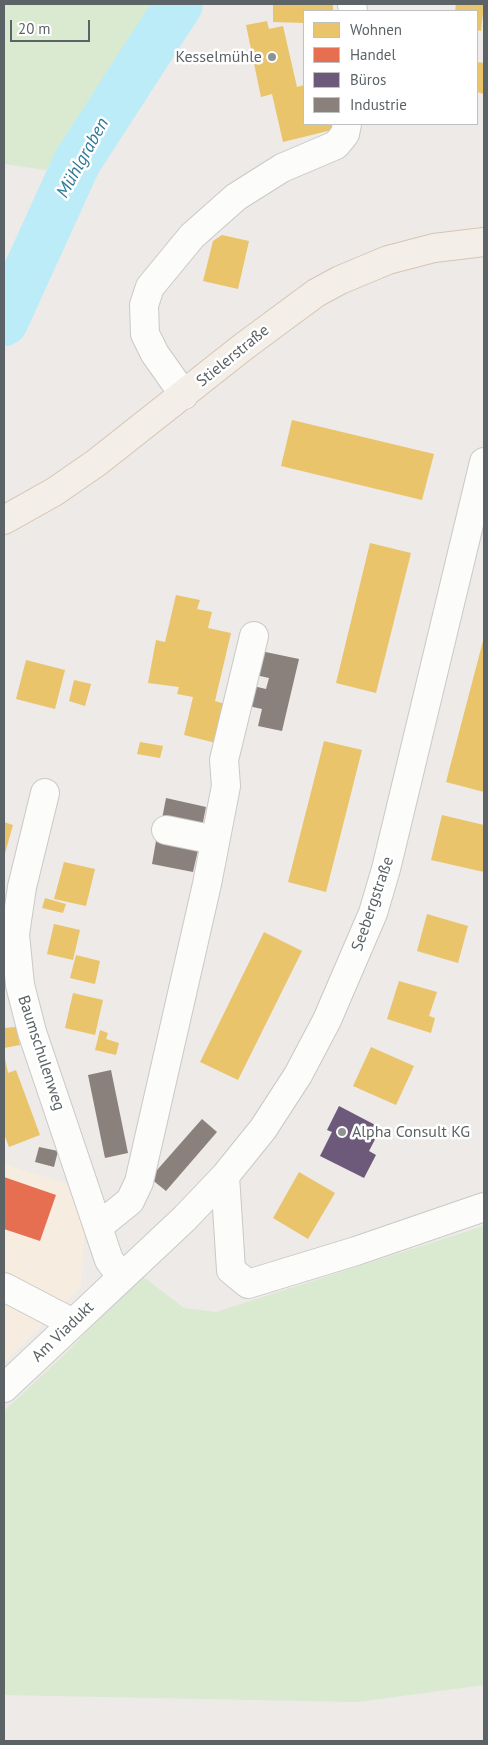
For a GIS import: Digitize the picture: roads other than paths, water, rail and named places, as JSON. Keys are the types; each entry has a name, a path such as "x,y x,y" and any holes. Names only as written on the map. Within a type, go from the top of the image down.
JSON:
{"main road":[{"name":"Stielerstraße","path":"4,520 54,492 89,468 290,311 340,280 396,258 434,248 484,242"}],"street":[{"path":"184,395 155,354 145,334 144,305 150,287 192,236 236,197 282,168 336,145 345,134 347,125"},
{"name":"Seebergstraße","path":"121,1276 184,1218 225,1176 263,1129 298,1075 327,1020 373,913 406,795 484,462"},
{"path":"99,1226 130,1201 139,1182 215,840 226,786 224,760 254,636"},
{"name":"Baumschulenweg","path":"46,793 22,887 15,934 20,985 32,1032 109,1260 121,1276"},
{"path":"166,830 215,840"},
{"path":"225,1176 231,1270 248,1284 356,1251 484,1207"},
{"name":"Am Viadukt","path":"4,1388 121,1276"},
{"path":"4,1287 73,1323"}],"waterway":[{"name":"Mühlgraben","path":"4,322 77,162 179,4"}],"place":[{"name":"Kesselmühle","path":"272,57"},
{"name":"Alpha Consult KG","path":"342,1132"}]}
